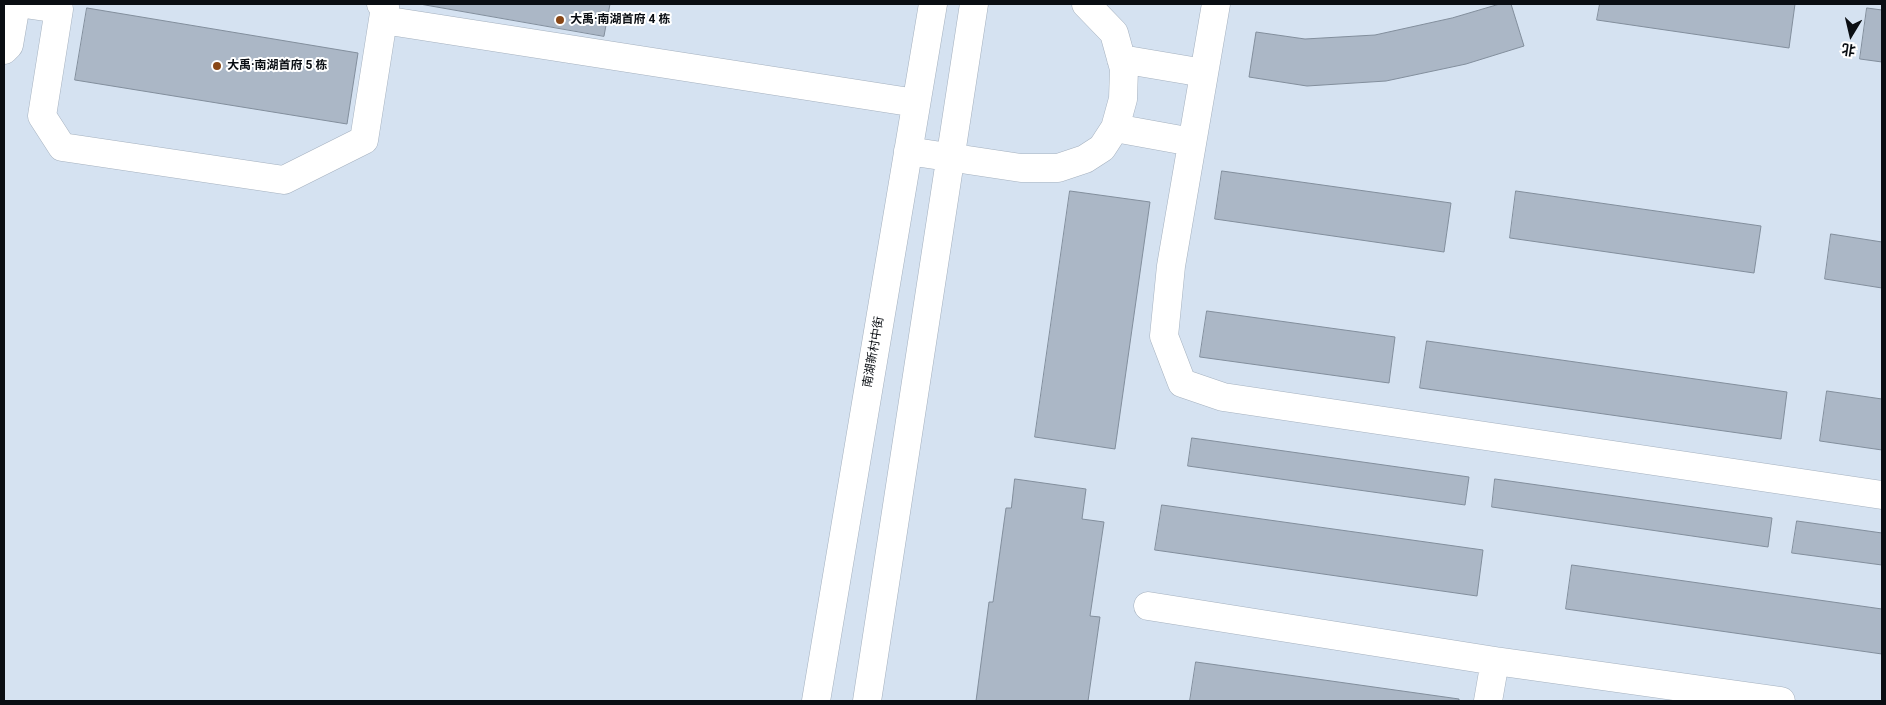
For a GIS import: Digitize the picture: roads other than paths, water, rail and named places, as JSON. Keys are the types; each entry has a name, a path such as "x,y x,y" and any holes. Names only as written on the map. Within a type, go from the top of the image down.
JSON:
{"street":[{"path":"4,50 9,45 16,4"},
{"path":"24,4 59,9 42,116 62,147 284,180 364,140 382,12 916,103"},
{"name":"南湖新村中街","path":"816,701 933,4"},
{"path":"866,701 974,4"},
{"path":"908,151 1021,168 1058,168 1085,159 1102,148 1115,128 1123,99 1124,69 1114,33 1086,4"},
{"path":"1216,4 1171,266 1164,336 1182,383 1223,397 1882,495"},
{"path":"1121,59 1204,73"},
{"path":"1115,128 1192,142"},
{"path":"1148,606 1495,661 1781,701"},
{"path":"1488,701 1495,661"}],"place":[{"name":"大禹·南湖首府 4 栋","path":"560,20"},
{"name":"大禹·南湖首府 5 栋","path":"217,66"}]}
